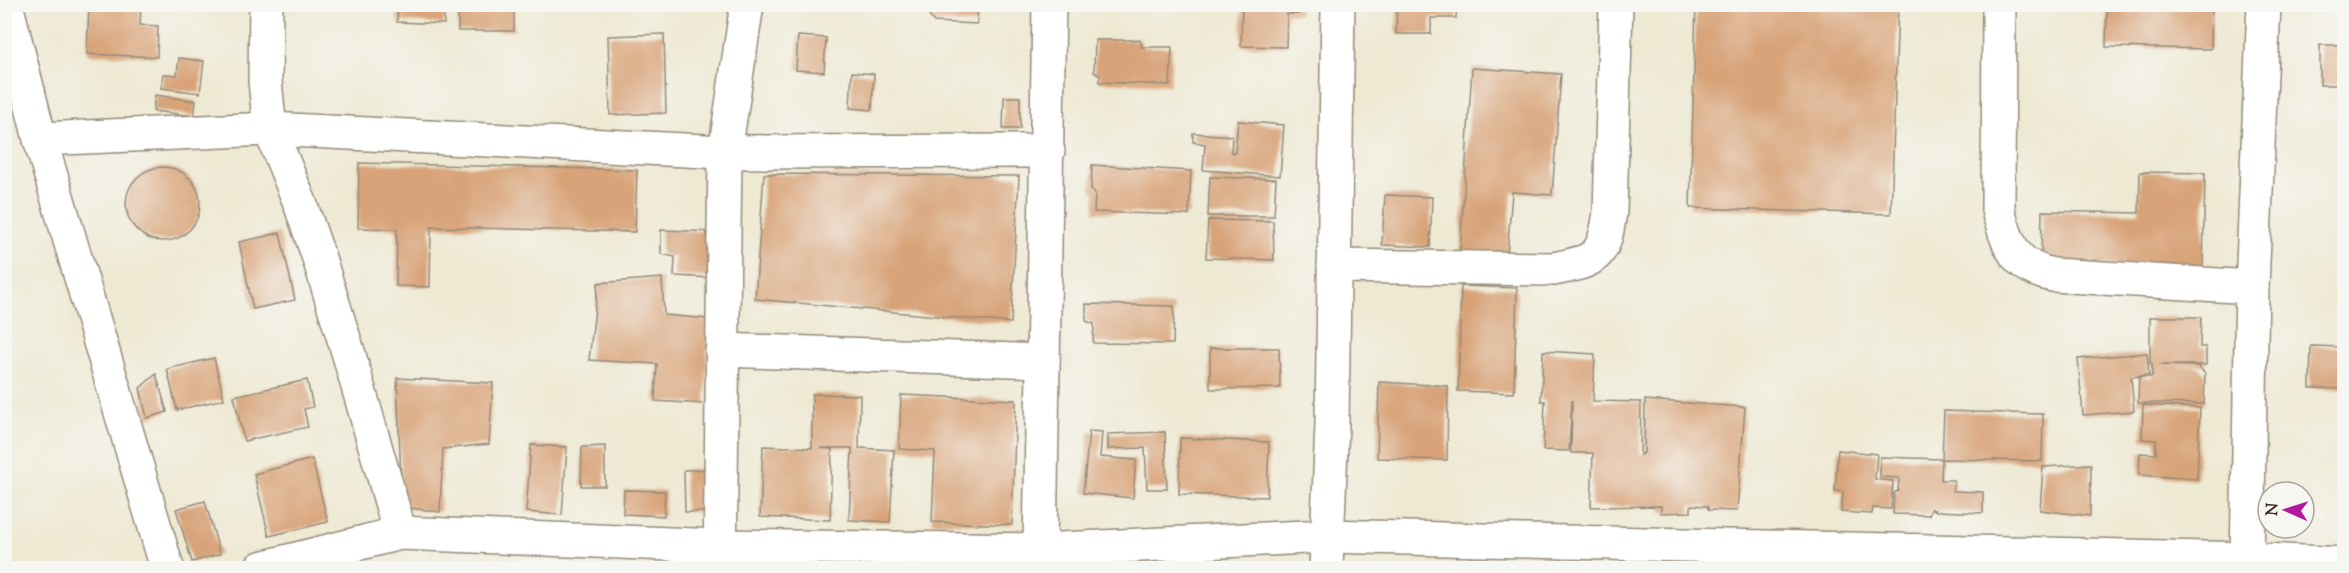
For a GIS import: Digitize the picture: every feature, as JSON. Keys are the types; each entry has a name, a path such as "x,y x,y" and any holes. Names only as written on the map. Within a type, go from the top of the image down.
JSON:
{"street":[{"path":"6,4 40,139 167,568"},
{"path":"266,4 265,81 270,129 300,203 321,266 400,533"},
{"path":"720,557 725,152 747,4"},
{"path":"1030,556 1043,361 1049,4"},
{"path":"1326,568 1332,424 1338,4"},
{"path":"1334,266 1553,269 1579,264 1596,256 1606,239 1610,212 1616,4"},
{"path":"1999,4 1998,210 2005,235 2013,252 2036,272 2053,276 2252,287"},
{"path":"2247,559 2252,287 2264,4"},
{"path":"40,139 270,129 725,152 1048,151"},
{"path":"722,350 1043,361"},
{"path":"261,568 400,533 720,557 1030,556 1327,536 1930,560 2247,559 2344,564"}],"building":[{"path":"398,4 444,4 444,24 397,22"},
{"path":"458,4 514,4 514,31 458,31"},
{"path":"930,4 978,4 977,24 934,22 929,16"},
{"path":"1242,4 1299,4 1299,14 1287,14 1286,47 1241,46"},
{"path":"1397,4 1457,4 1456,18 1431,18 1431,34 1396,34"},
{"path":"1696,4 1898,4 1891,214 1690,208"},
{"path":"2107,4 2212,4 2211,49 2106,47"},
{"path":"89,5 141,7 140,25 158,26 157,57 87,54"},
{"path":"664,34 666,113 610,115 608,36"},
{"path":"798,36 826,38 824,72 796,70"},
{"path":"1095,40 1140,40 1142,47 1172,47 1170,85 1099,82 1100,75 1094,72"},
{"path":"2320,45 2344,45 2344,85 2320,85"},
{"path":"179,58 204,61 200,93 161,88 163,74 177,75"},
{"path":"1472,68 1561,74 1552,195 1512,192 1507,256 1460,253"},
{"path":"852,72 874,74 872,110 850,108"},
{"path":"155,95 196,101 194,116 153,111"},
{"path":"1004,97 1020,97 1020,129 1003,129"},
{"path":"1238,121 1284,125 1280,176 1203,170 1205,144 1193,142 1193,133 1232,136 1231,152 1235,153"},
{"path":"359,163 637,170 635,232 431,227 430,287 396,286 397,229 358,228"},
{"path":"1092,165 1191,171 1189,215 1094,212 1095,193 1091,189"},
{"path":"163,167 184,173 194,183 200,204 194,225 184,235 163,241 142,235 132,225 126,204 132,183 142,173"},
{"path":"2140,172 2205,173 2203,267 2041,264 2042,211 2139,213"},
{"path":"764,174 1019,176 1011,323 755,299"},
{"path":"1210,177 1276,179 1274,216 1208,216"},
{"path":"1385,195 1432,197 1430,247 1382,245"},
{"path":"1208,220 1273,221 1274,260 1206,258"},
{"path":"661,230 715,232 715,278 674,276 675,257 661,254"},
{"path":"280,233 295,300 253,309 239,242"},
{"path":"662,278 664,315 709,319 705,404 655,401 657,364 589,360 598,283"},
{"path":"1461,286 1517,288 1514,393 1458,391"},
{"path":"1086,304 1174,306 1173,344 1093,343 1094,324 1086,321"},
{"path":"2150,317 2201,317 2200,347 2206,347 2206,365 2159,365 2198,366 2205,374 2204,404 2138,403 2139,377 2152,377"},
{"path":"2311,346 2344,347 2344,389 2310,388"},
{"path":"1210,348 1279,348 1280,388 1210,389"},
{"path":"1543,351 1595,354 1593,401 1641,402 1640,455 1644,453 1645,400 1745,407 1737,511 1709,510 1707,506 1691,505 1691,512 1661,513 1661,506 1591,507 1593,453 1571,453 1572,400 1569,451 1543,450 1545,401 1541,401"},
{"path":"2147,353 2149,375 2131,377 2134,411 2083,415 2078,359"},
{"path":"214,358 224,399 177,410 167,369"},
{"path":"156,374 167,412 147,418 140,388"},
{"path":"397,378 493,383 489,444 443,449 440,512 402,507"},
{"path":"307,380 313,407 304,409 308,427 244,441 234,396"},
{"path":"1379,382 1448,386 1447,460 1377,458"},
{"path":"812,394 860,395 859,448 894,450 890,522 849,520 852,448 820,448 832,449 830,520 760,517 763,446 812,448"},
{"path":"901,395 1016,400 1012,525 932,522 935,451 899,449"},
{"path":"2143,405 2200,408 2197,479 2139,475 2140,453 2156,454 2156,440 2142,439"},
{"path":"1944,411 2043,414 2042,461 1942,459"},
{"path":"1089,431 1102,432 1100,457 1136,460 1133,498 1083,493"},
{"path":"1165,432 1167,489 1147,489 1145,448 1108,449 1108,434"},
{"path":"1180,438 1269,442 1267,497 1179,494"},
{"path":"531,445 567,447 562,515 526,512"},
{"path":"605,446 605,486 581,486 582,447"},
{"path":"1838,450 1877,454 1875,479 1893,481 1891,509 1873,508 1872,514 1841,512 1843,492 1835,491"},
{"path":"1880,457 1942,459 1941,480 1954,480 1953,491 1983,492 1983,513 1931,509 1929,515 1893,514 1894,493 1898,491 1899,478 1880,477"},
{"path":"312,459 328,522 269,536 254,474"},
{"path":"2091,464 2090,516 2040,510 2043,467"},
{"path":"710,469 711,512 685,512 684,470"},
{"path":"624,490 665,491 664,516 623,514"},
{"path":"205,501 220,554 192,562 176,509"}]}
